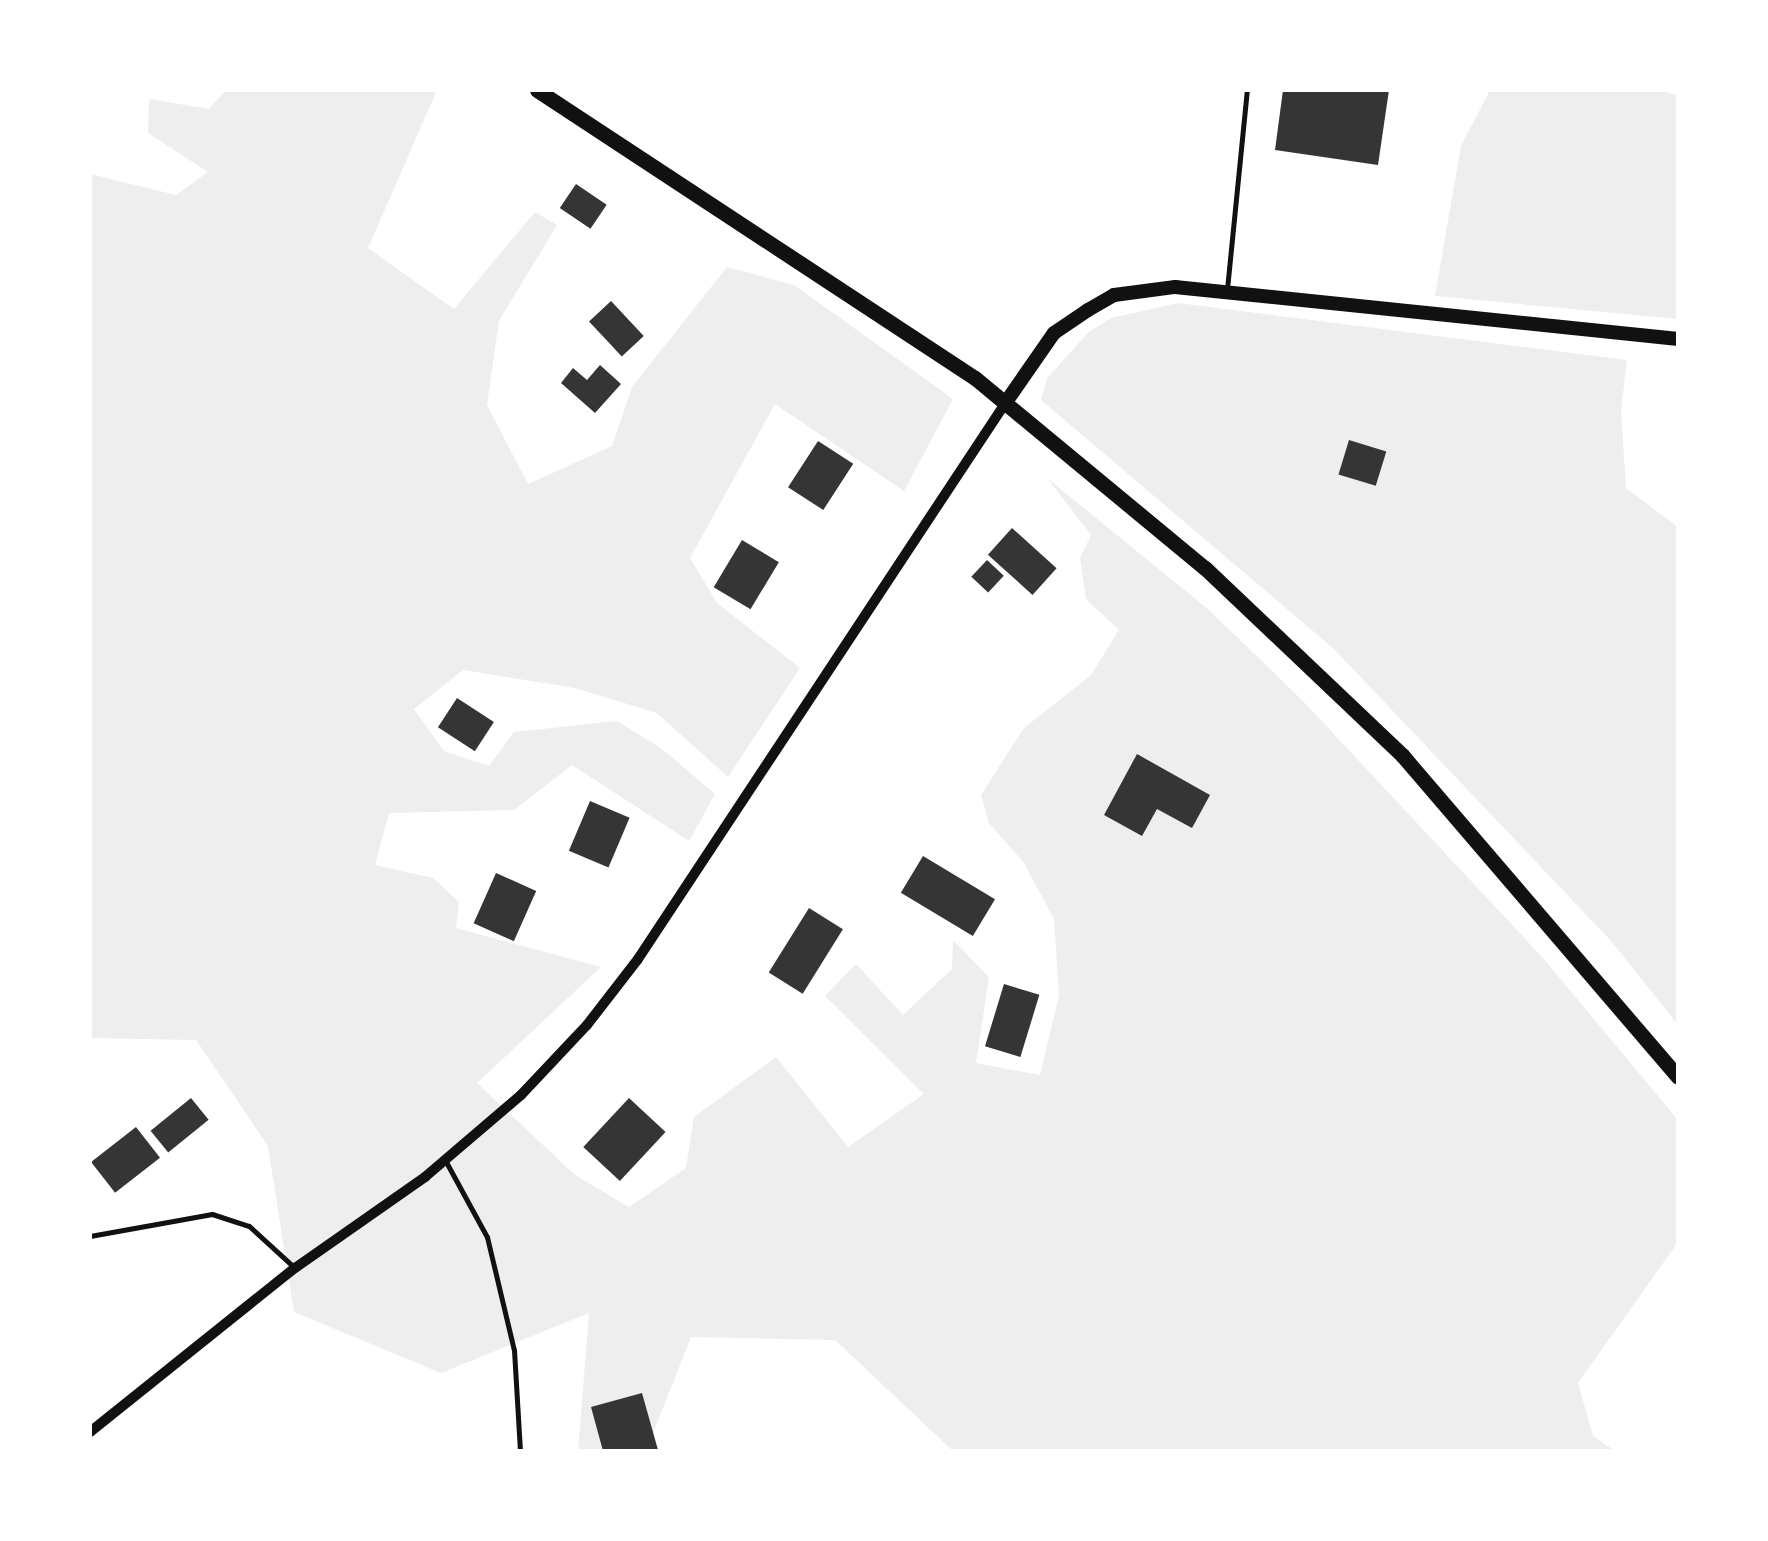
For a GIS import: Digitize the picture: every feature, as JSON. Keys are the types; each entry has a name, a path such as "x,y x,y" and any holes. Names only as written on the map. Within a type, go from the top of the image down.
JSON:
{"main road":[{"path":"538,90 1006,402 1205,568 1402,755 1678,1077"}],"street":[{"path":"90,1432 294,1268 445,1160 521,1095 638,959 1054,333 1114,295 1175,287 1678,339"}],"lane":[{"path":"1226,292 1246,90"},
{"path":"445,1160 487,1237 514,1350 520,1451"},
{"path":"90,1236 212,1214 250,1226 294,1268"}],"shaded area":[{"path":"226,90 437,90 368,248 454,309 535,212 557,225 499,321 487,405 528,484 612,446 632,387 727,267 794,285 953,399 904,491 775,404 690,558 717,603 800,668 728,777 657,713 575,688 463,670 414,709 444,751 489,766 514,732 617,721 661,748 715,794 689,841 572,765 514,810 389,813 375,865 433,878 459,902 456,928 601,967 477,1083 575,1175 629,1207 686,1168 694,1117 776,1057 848,1147 924,1094 825,996 856,964 903,1015 952,969 953,940 989,977 976,1063 1040,1075 1059,995 1054,919 1024,863 989,823 981,795 1024,728 1091,675 1119,630 1086,599 1080,558 1091,535 1047,478 1209,610 1303,701 1542,957 1678,1120 1678,1242 1578,1383 1593,1436 1615,1451 953,1451 835,1340 691,1337 646,1451 578,1451 589,1313 441,1373 294,1312 268,1146 196,1040 90,1038 90,174 176,195 208,172 148,133 149,99 209,109"},
{"path":"1490,90 1662,90 1678,96 1678,319 1435,296 1461,146"},
{"path":"1178,303 1627,360 1621,410 1626,488 1678,527 1678,1025 1612,942 1334,649 1041,400 1047,378 1089,332 1111,318"}],"building":[{"path":"1283,90 1389,90 1378,165 1275,150"},
{"path":"576,184 607,205 590,229 560,208"},
{"path":"611,301 644,336 622,357 589,321"},
{"path":"600,365 621,384 595,413 561,383 573,368 587,380"},
{"path":"1349,440 1386,451 1376,486 1338,474"},
{"path":"818,441 853,464 823,510 788,487"},
{"path":"1012,528 1057,568 1032,595 988,555"},
{"path":"742,540 779,562 751,609 714,587"},
{"path":"987,560 1004,576 988,593 971,577"},
{"path":"457,698 494,722 475,751 438,727"},
{"path":"1137,754 1210,795 1192,828 1157,809 1142,836 1104,815"},
{"path":"590,801 630,818 608,868 569,851"},
{"path":"923,856 995,899 973,936 901,893"},
{"path":"496,873 536,891 514,941 474,923"},
{"path":"809,908 843,929 803,994 769,972"},
{"path":"1004,984 1039,995 1020,1057 985,1046"},
{"path":"191,1098 209,1120 168,1152 151,1131"},
{"path":"629,1098 666,1132 620,1181 583,1147"},
{"path":"136,1127 160,1158 115,1193 91,1162"},
{"path":"642,1393 658,1450 603,1451 591,1407"}]}
